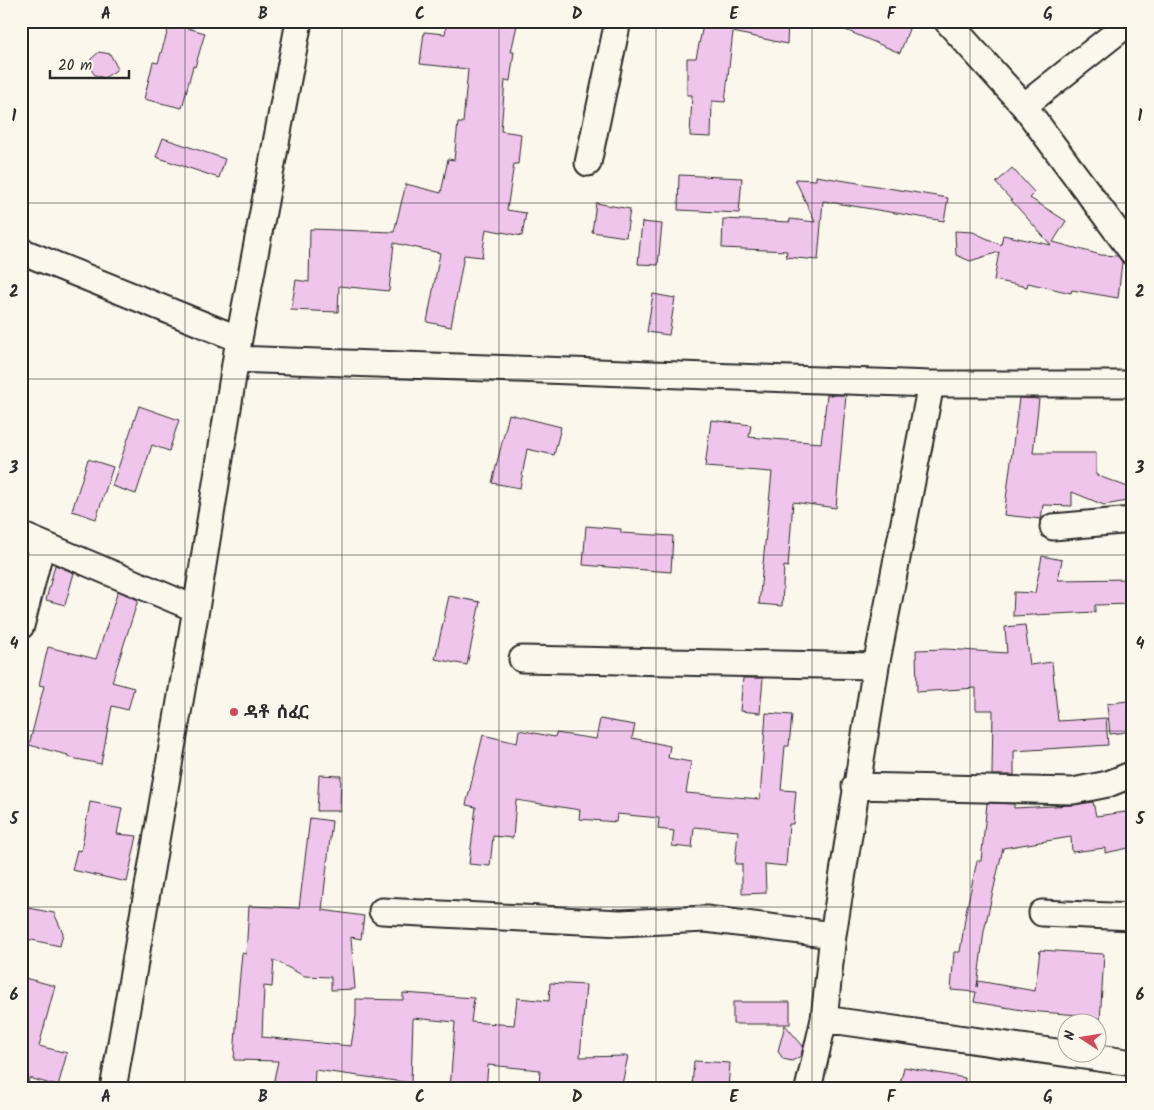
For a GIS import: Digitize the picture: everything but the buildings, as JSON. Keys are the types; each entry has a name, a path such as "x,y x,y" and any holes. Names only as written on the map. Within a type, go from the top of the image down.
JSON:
{"street":[{"path":"113,1089 196,609 238,349 299,21"},
{"path":"588,163 618,21"},
{"path":"947,21 1024,106 1131,246"},
{"path":"1024,106 1131,21"},
{"path":"21,251 238,349 931,384 1133,384"},
{"path":"808,1089 824,1020 833,935 855,786 876,666 931,384"},
{"path":"1053,527 1133,520"},
{"path":"21,626 32,540 196,609"},
{"path":"522,659 876,666"},
{"path":"855,786 1073,791 1108,784 1133,774"},
{"path":"382,910 620,923 706,919 833,935"},
{"path":"1042,914 1133,918"},
{"path":"824,1020 1133,1063"}],"place":[{"name":"ዳቶ ሰፈር","path":"234,712"}]}
